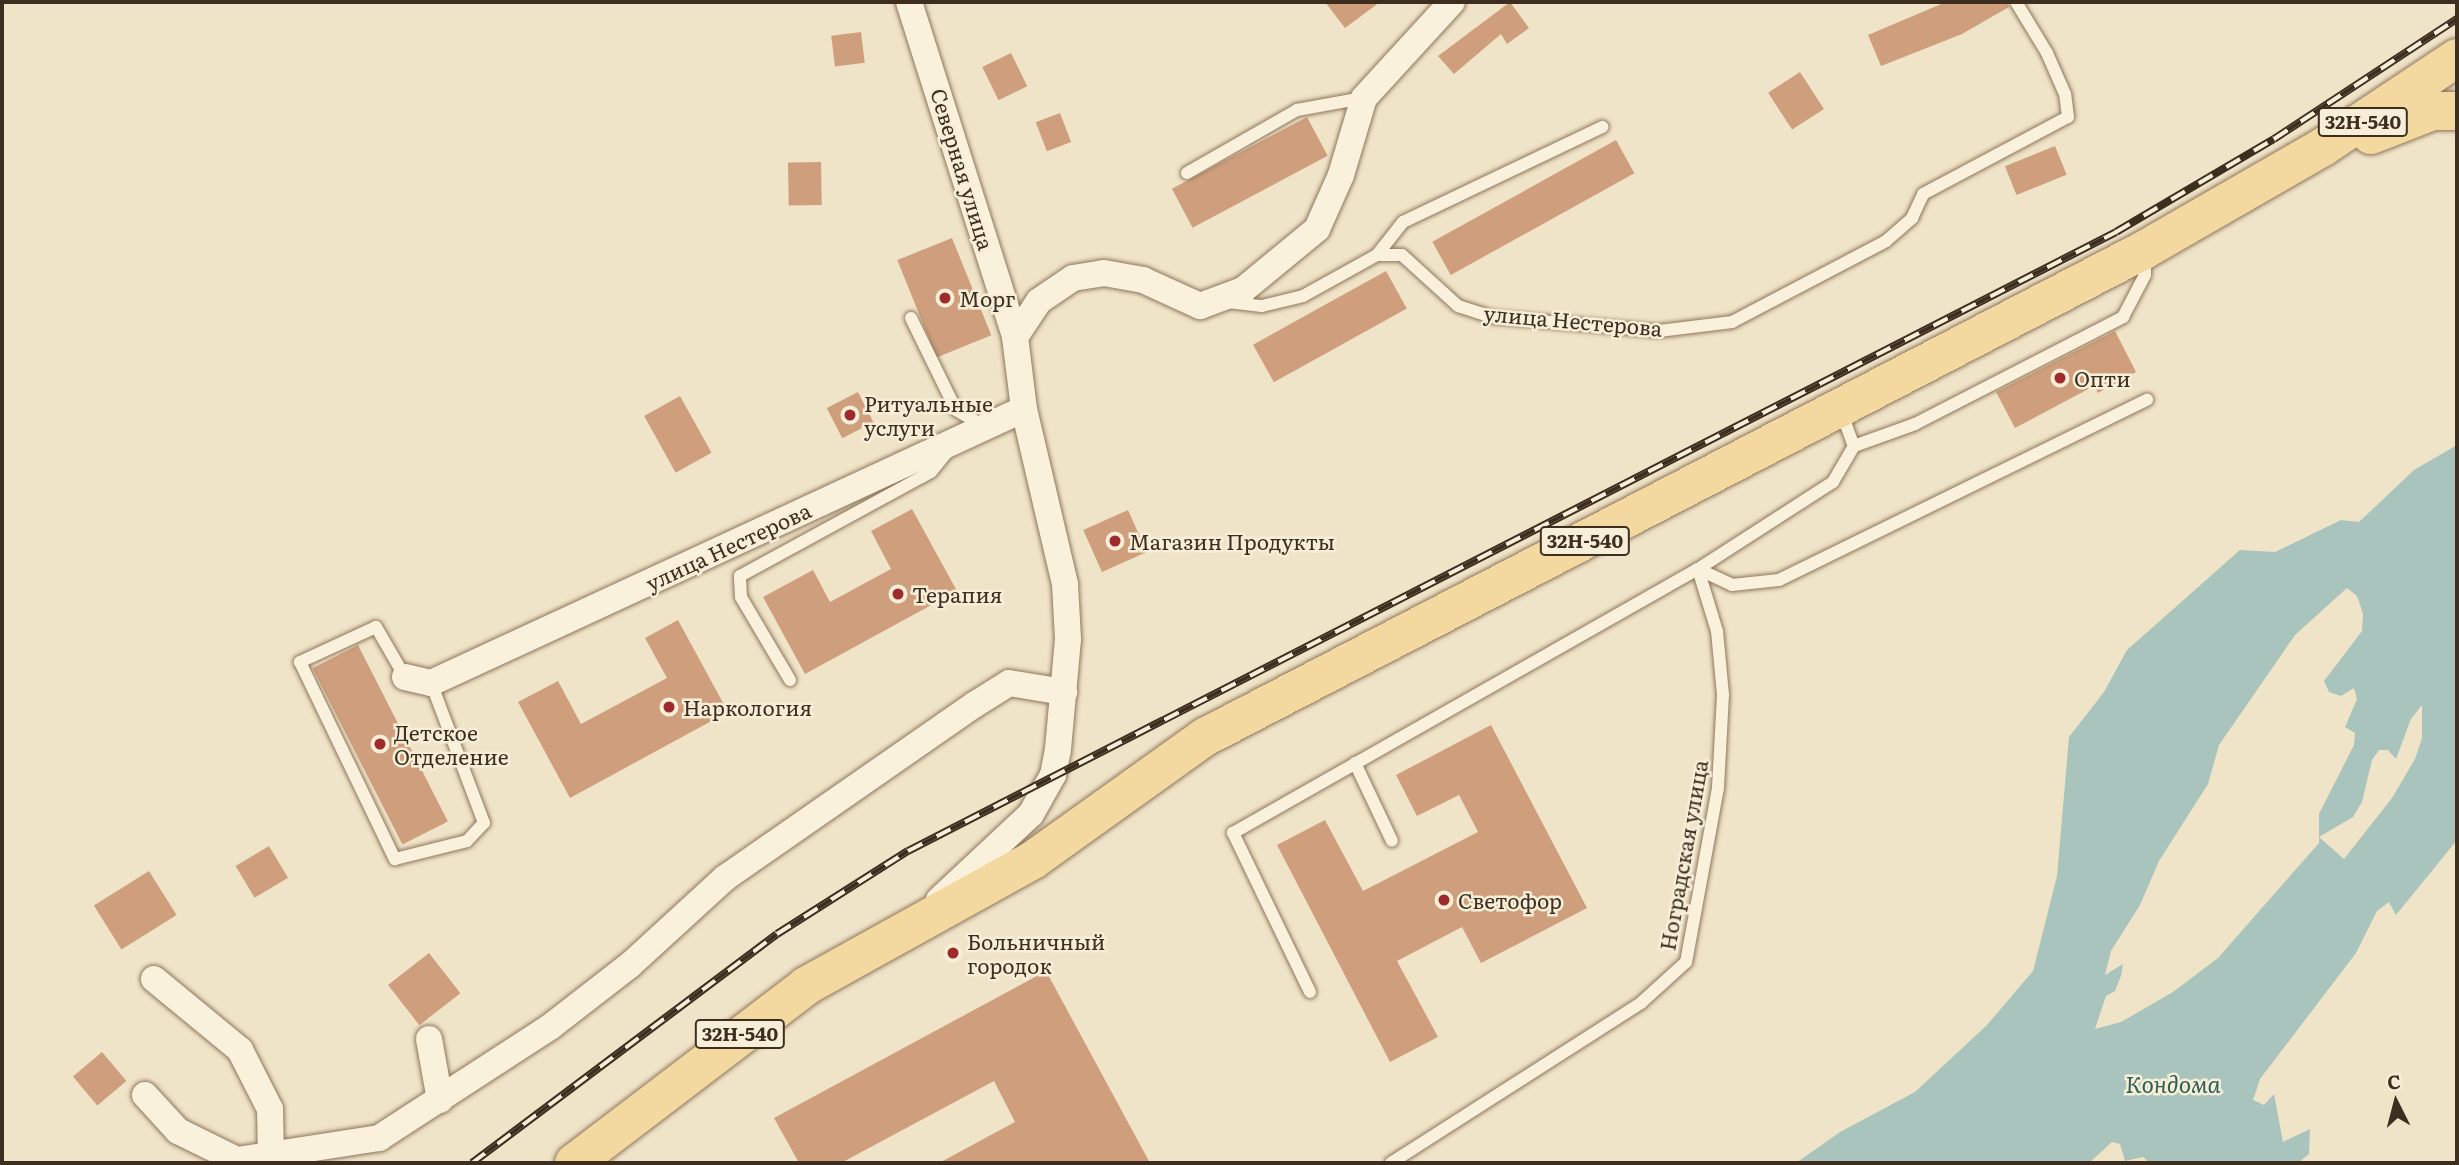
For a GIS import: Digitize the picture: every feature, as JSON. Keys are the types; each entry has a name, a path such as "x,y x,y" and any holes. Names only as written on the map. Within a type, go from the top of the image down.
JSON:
{"main road":[{"name":"32Н-540","path":"574,1163 806,986 916,921 1034,860 1205,737 1848,428 2144,250 2267,181 2457,58"},
{"name":"32Н-540","path":"2267,181 2390,125 2433,111 2457,111"}],"street":[{"name":"Северная улица","path":"909,2 1016,337"},
{"path":"916,921 1031,814 1053,775 1064,692 1065,584 1024,409 1016,337 1039,300 1073,278 1104,273 1143,281 1199,306 1243,289 1317,229 1341,175 1364,98 1452,2"},
{"name":"улица Нестерова","path":"431,683 1024,409"},
{"path":"405,677 431,683"},
{"path":"145,1095 178,1131 237,1160 271,1157 379,1138 550,1027 629,965 725,878 974,705 1009,683 1064,692"},
{"path":"154,979 240,1050 270,1109 271,1157"},
{"path":"429,1039 440,1100"}],"lane":[{"name":"улица Нестерова","path":"1377,255 1402,256 1458,306 1491,317 1659,331 1732,321 1886,242 1912,218 1923,194 2068,117 2065,94 2047,53 2017,2"},
{"path":"1186,173 1297,110 1364,98"},
{"path":"1214,301 1262,306 1303,296 1377,255 1403,222 1602,127"},
{"path":"911,318 956,410 985,427"},
{"path":"1698,569 1731,585 1779,580 2147,400"},
{"path":"1310,992 1233,833 1698,569 1833,482 1848,428"},
{"path":"790,680 741,597 740,576 931,472 958,439"},
{"name":"Ноградская улица","path":"1391,1163 1641,1003 1686,962 1718,788 1723,695 1717,631 1698,569"},
{"path":"405,677 376,627 300,662 394,859 467,841 484,823 431,683"},
{"path":"1355,763 1392,841"}],"water":[{"name":"Кондома","path":"2457,445 2457,840 2396,915 2389,902 2377,911 2356,953 2260,1079 2253,1100 2264,1105 2274,1094 2283,1142 2310,1129 2309,1154 2298,1163 2150,1163 2143,1157 2125,1161 2120,1144 2112,1142 2089,1163 1796,1163 1840,1132 1915,1092 1987,1025 2033,971 2057,876 2069,737 2104,692 2127,650 2240,550 2275,552 2341,520 2359,522 2414,470","holes":["2347,588 2357,596 2363,614 2362,631 2324,681 2329,692 2341,696 2354,688 2357,699 2345,727 2355,733 2354,745 2319,814 2319,843 2218,958 2173,992 2121,1022 2095,1029 2106,996 2115,991 2121,976 2123,964 2105,975 2111,951 2140,905 2159,861 2208,784 2219,745 2295,635","2422,705 2422,738 2415,759 2392,798 2344,859 2319,837 2353,817 2362,802 2372,760 2379,750 2388,750 2396,759 2411,719"]}],"building":[{"path":"1325,2 1380,2 1345,28"},
{"path":"1510,2 1529,28 1507,44 1501,34 1454,74 1438,56"},
{"path":"1946,2 2007,2 2009,7 1962,34 1881,66 1868,35"},
{"path":"861,32 865,63 835,66 831,36"},
{"path":"1011,53 1027,86 998,100 982,67"},
{"path":"1800,72 1824,109 1792,130 1768,93"},
{"path":"1060,113 1071,142 1047,151 1036,122"},
{"path":"1307,117 1328,156 1193,228 1172,189"},
{"path":"1616,140 1634,173 1451,275 1432,242"},
{"path":"2055,146 2067,175 2017,195 2005,166"},
{"path":"821,162 822,205 789,206 788,163"},
{"name":"Морг","path":"952,238 991,335 937,357 897,260"},
{"path":"1386,271 1407,309 1274,382 1253,345"},
{"path":"2115,331 2136,372 2098,393 2094,386 2015,428 1996,392"},
{"name":"Ритуальные услуги","path":"858,392 873,422 842,438 827,408"},
{"path":"680,396 712,453 676,473 644,416"},
{"name":"Терапия","path":"912,509 957,591 805,674 763,597 813,570 830,602 891,569 871,531"},
{"name":"Магазин Продукты","path":"1128,510 1147,552 1102,572 1083,530"},
{"name":"Наркология","path":"678,620 728,712 570,798 518,702 558,681 581,724 667,678 645,638"},
{"name":"Детское Отделение","path":"358,645 448,821 402,845 313,668"},
{"name":"Светофор","path":"1491,725 1587,908 1481,963 1462,927 1397,961 1438,1037 1390,1062 1277,845 1325,820 1363,891 1478,832 1459,795 1417,816 1396,775"},
{"path":"269,846 288,878 255,898 236,866"},
{"path":"149,871 177,915 121,950 94,905"},
{"path":"429,953 460,993 419,1025 388,985"},
{"path":"1046,971 1150,1163 939,1163 1015,1122 994,1081 841,1163 799,1163 774,1118"},
{"path":"102,1052 126,1081 97,1106 73,1076"}],"railway":[{"path":"472,1163 777,934 908,851 2116,232 2274,139 2457,19"}],"place":[{"name":"Морг","path":"945,298"},
{"name":"Опти","path":"2060,378"},
{"name":"Ритуальные услуги","path":"850,415"},
{"name":"Магазин Продукты","path":"1115,541"},
{"name":"Терапия","path":"898,594"},
{"name":"Наркология","path":"669,707"},
{"name":"Детское Отделение","path":"380,744"},
{"name":"Светофор","path":"1444,900"},
{"name":"Больничный городок","path":"953,953"}]}
